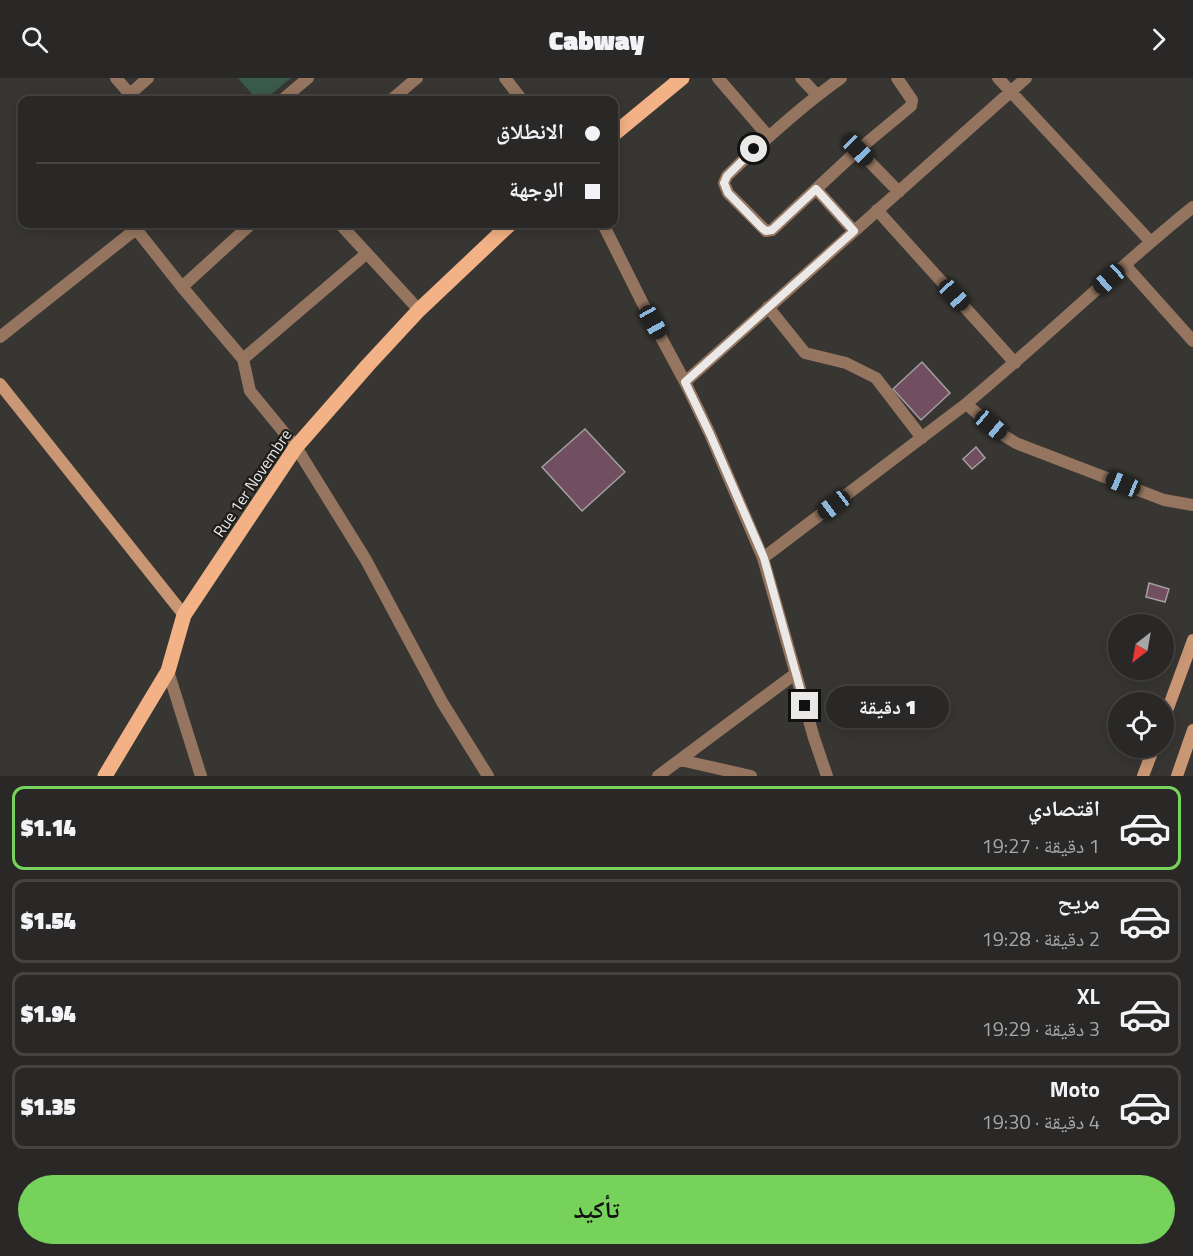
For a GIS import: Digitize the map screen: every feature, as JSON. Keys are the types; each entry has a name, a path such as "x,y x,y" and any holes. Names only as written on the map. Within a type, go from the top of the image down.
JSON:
{"main road":[{"path":"618,131 682,78"},
{"name":"Rue 1er Novembre","path":"105,776 168,671 184,615 296,447 419,310 506,228"}],"street":[{"path":"116,78 132,96"},
{"path":"134,96 148,78"},
{"path":"287,96 308,78"},
{"path":"396,96 417,78"},
{"path":"505,78 519,96"},
{"path":"718,78 768,136"},
{"path":"801,78 817,95"},
{"path":"841,78 768,136 727,176 724,183 728,193 766,231 772,230 858,150 911,106 912,100 897,78"},
{"path":"998,78 1150,241"},
{"path":"685,382 1026,78"},
{"path":"858,150 899,192"},
{"path":"816,189 854,231"},
{"path":"764,558 966,404 1015,363 1150,241 1193,207"},
{"path":"877,210 1015,363"},
{"path":"0,337 137,228"},
{"path":"141,228 182,287 243,359 250,391 296,447 366,560 442,702 488,776"},
{"path":"182,287 247,228"},
{"path":"343,228 419,310"},
{"path":"605,228 685,382 764,558 795,674 827,776"},
{"path":"243,359 366,254"},
{"path":"1125,265 1193,341"},
{"path":"768,307 805,353 846,363 876,378 922,438"},
{"path":"0,384 184,615"},
{"path":"966,404 1003,435 1017,443 1164,500 1193,505"},
{"path":"1174,692 1193,639"},
{"path":"168,671 201,776"},
{"path":"658,776 795,674"},
{"path":"1177,776 1191,743 1193,730"},
{"path":"1143,776 1150,758"},
{"path":"680,760 751,776"}],"green space":[{"path":"238,78 291,78 269,96 254,96"}],"building":[{"path":"922,362 950,393 921,420 893,389"},
{"path":"585,429 625,472 582,511 542,467"},
{"path":"976,447 985,458 972,469 963,459"},
{"path":"1149,583 1169,589 1165,602 1146,597"}],"route":[{"path":"754,149 727,176 724,183 728,193 762,228 766,231 772,230 816,189 854,231 685,382 764,558 805,706"}]}
